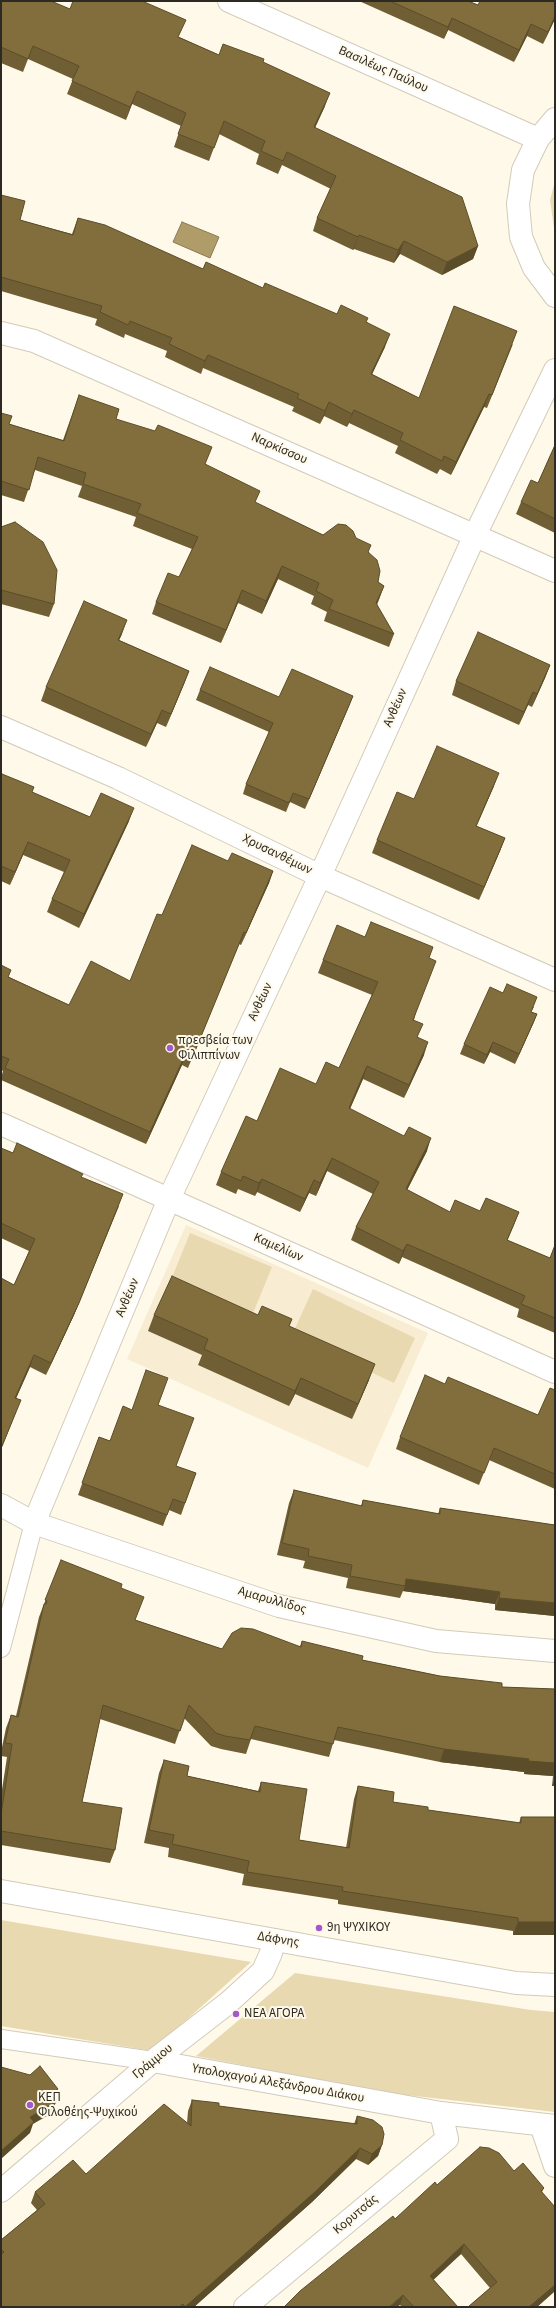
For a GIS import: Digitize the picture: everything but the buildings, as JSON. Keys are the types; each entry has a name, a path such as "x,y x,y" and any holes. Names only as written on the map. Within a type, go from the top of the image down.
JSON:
{"street":[{"name":"Βασιλέως Παύλου","path":"229,1 538,139"},
{"path":"555,119 538,139 523,170 518,204 521,237 534,268 555,296"},
{"name":"Ναρκίσσου","path":"1,333 34,341 475,535 555,572"},
{"name":"Ανθέων","path":"1,1648 34,1523 169,1199 320,876 475,535 555,370"},
{"name":"Χρυσανθέμων","path":"1,727 118,778 320,876 555,980"},
{"name":"Καμελίων","path":"1,1124 555,1372"},
{"name":"Αμαρυλλίδος","path":"1,1505 34,1523 279,1606 436,1641 555,1651"},
{"name":"Δάφνης","path":"1,1891 516,1983 555,1985"},
{"name":"Γράμμου","path":"1,2191 153,2061 228,2003 263,1971 271,1953 274,1940"},
{"name":"Υπολοχαγού Αλεξάνδρου Διάκου","path":"1,2039 153,2061 441,2113 548,2126"},
{"name":"Κορυτσάς","path":"245,2307 447,2139 441,2113"},
{"path":"548,2126 555,2166"}],"shaded area":[{"path":"555,181 555,235 550,200"},
{"path":"182,222 219,237 210,258 173,242"},
{"path":"186,1225 428,1333 368,1468 127,1359"},
{"path":"190,1233 272,1267 251,1318 169,1285"},
{"path":"313,1289 415,1338 394,1383 292,1335"},
{"path":"1,1920 251,1962 152,2051 1,2026"},
{"path":"295,1973 531,2010 555,2012 555,2112 380,2092 196,2056"}],"place":[{"name":"πρεσβεία των Φιλιππίνων","path":"170,1048"},
{"name":"9η ΨΥΧΙΚΟΥ","path":"319,1928"},
{"name":"ΝΕΑ ΑΓΟΡΑ","path":"236,2014"},
{"name":"ΚΕΠ Φιλοθέης-Ψυχικού","path":"30,2105"}]}
